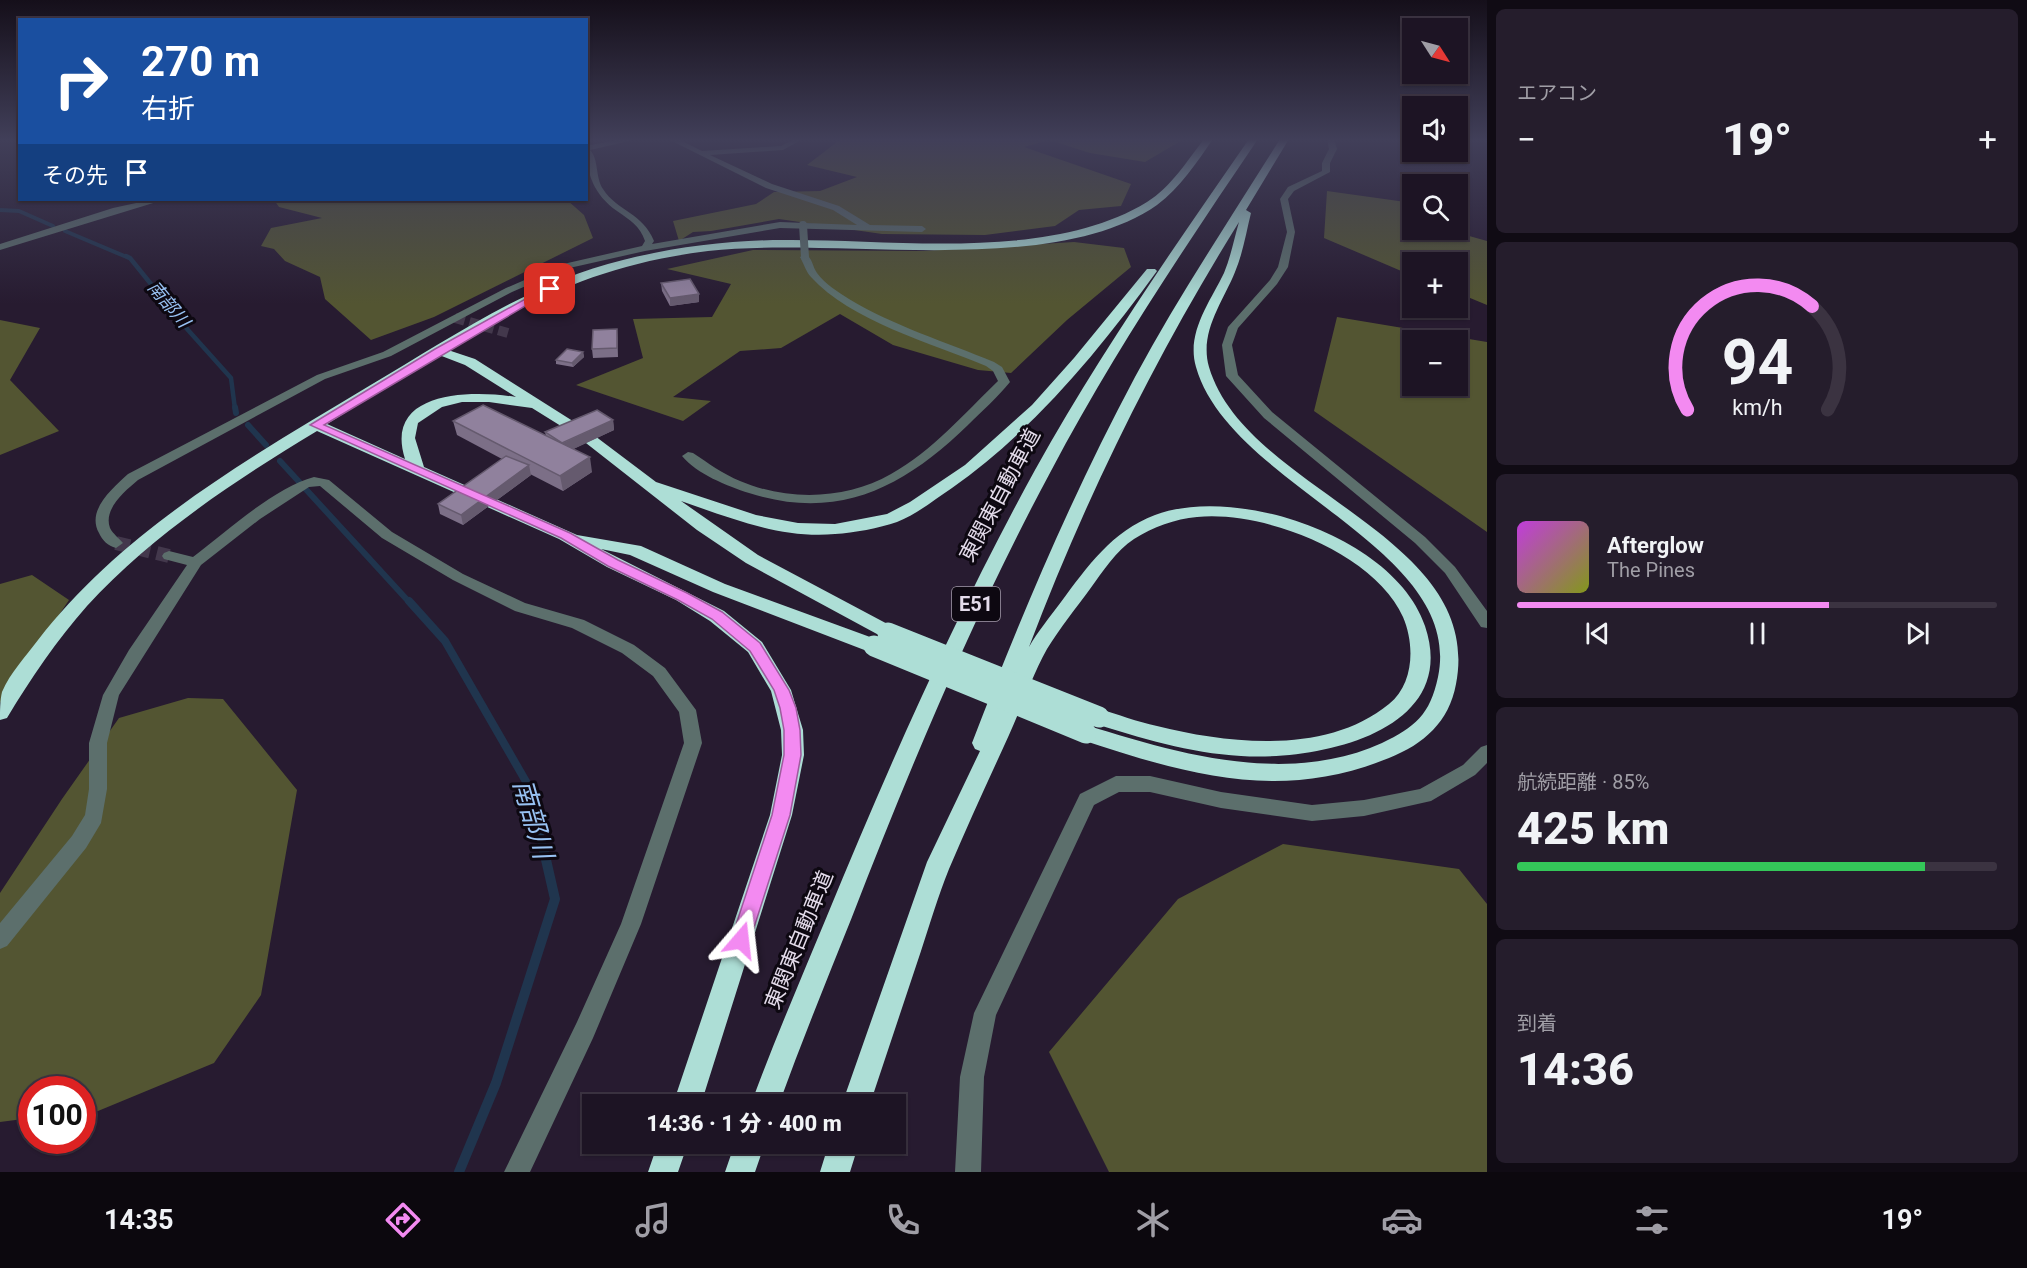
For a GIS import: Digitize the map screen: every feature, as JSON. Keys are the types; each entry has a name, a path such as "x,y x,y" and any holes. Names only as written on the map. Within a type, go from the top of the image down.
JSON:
{"highway":[{"path":"0,712 21,676 70,615 111,571 156,534 199,502 316,425 534,296 565,282 661,255 749,244 994,244 1071,235 1105,227 1131,217 1153,204 1164,194"},
{"name":"東関東自動車道","path":"769,1094 872,836 933,693 991,572 1043,470 1089,390 1133,317 1214,194"},
{"name":"E51","path":"859,1094 936,871 997,704 1044,586 1091,482 1171,326 1251,194"},
{"path":"565,536 635,550 719,588 881,640 1092,725 1131,748 1205,767 1244,772 1294,772 1340,766 1378,754 1404,741 1429,723 1441,704 1451,671 1441,616 1417,579 1394,553 1278,464 1257,444 1215,394 1200,352 1204,325 1229,271 1247,200"},
{"path":"652,486 753,520 798,528 835,529 865,525 892,518 916,506 970,468 1037,408 1209,201"},
{"path":"439,351 470,362 582,433 703,526 881,640"},
{"path":"417,470 408,440 409,426 419,414 428,408 450,400 474,396 539,406"},
{"path":"316,425 565,536 613,563 682,596 736,630 755,647 770,668 788,708 792,730 792,755 781,815 690,1094"},
{"path":"936,871 1038,648 1098,565 1130,533 1149,523 1191,512 1209,511 1244,514 1301,528 1355,556 1390,584 1407,605 1418,630 1421,650 1419,670 1413,689 1404,704 1389,716 1343,737 1299,746 1256,749 1092,725"},
{"path":"663,1172 669,1154"},
{"path":"740,1172 746,1154"},
{"path":"835,1172 841,1154"}],"street":[{"path":"602,194 647,230 650,241 645,248"},
{"path":"795,194 829,204 868,227"},
{"path":"1288,194 1284,199 1291,232 1283,267 1274,282 1233,327 1227,345 1232,376 1268,415 1420,540 1450,570 1487,623"},
{"path":"0,247 116,210 155,201"},
{"path":"803,225 830,220 842,212"},
{"path":"116,543 105,536 101,526 106,507 118,491 154,464 321,377 387,354 540,276 582,262 645,248 780,225 922,229"},
{"path":"688,456 740,486 765,493 799,499 848,497 872,489 896,477 930,451 1005,382 998,369 990,364 905,331 840,297 813,273 805,257 803,225"},
{"path":"0,939 79,842 94,817 98,789 98,742 111,694 196,561 255,516 304,484 314,481 324,483 387,535 458,577 520,607 578,624 628,650 659,672 687,710 693,743 631,924 585,1030 517,1172"},
{"path":"169,556 196,561"},
{"path":"968,1172 972,1077 985,1013 1088,800 1116,784 1150,784 1221,800 1312,813 1364,808 1425,796 1469,770 1487,752"}],"green space":[{"path":"771,194 1127,194 1121,206 1079,210 1055,226 985,235 882,234 779,219 693,232 679,241 673,221 756,204"},
{"path":"1327,194 1346,194 1402,201 1402,240 1468,240 1468,236 1487,241 1487,305 1468,297 1468,252 1402,252 1402,271 1324,238"},
{"path":"275,201 568,201 584,215 593,238 434,317 371,340 325,299 320,277 285,261 274,249 261,246 271,228 322,218 279,207"},
{"path":"1074,242 1124,248 1131,267 1067,320 1011,373 978,370 893,345 840,314 781,348 740,351 673,397 711,401 683,421 576,385 643,358 633,319 712,317 731,284 667,269 753,250 923,251"},
{"path":"1337,317 1415,330 1402,330 1402,396 1468,396 1468,339 1487,342 1487,532 1314,411"},
{"path":"0,320 40,328 10,380 59,431 0,455"},
{"path":"32,575 69,600 0,703 0,584"},
{"path":"188,698 223,699 297,790 261,995 214,1063 96,1111 96,1076 18,1076 18,1120 0,1122 0,893 119,718"},
{"path":"1283,844 1459,869 1487,904 1487,1172 1109,1172 1049,1052 1178,899"}],"building":[{"path":"690,279 699,294 670,298 661,283"},
{"path":"617,329 617,348 592,349 593,330"},
{"path":"567,349 583,352 572,363 556,360"},
{"path":"483,405 590,457 560,476 453,421"},
{"path":"597,410 613,420 562,443 545,432"},
{"path":"506,456 529,465 461,515 438,504"}],"waterway":[{"name":"南部川","path":"0,210 19,211 53,226"},
{"name":"南部川","path":"65,231 129,258"},
{"name":"南部川","path":"126,256 231,378 235,409"},
{"name":"南部川","path":"235,407 236,413"},
{"name":"南部川","path":"248,425 266,445"},
{"name":"南部川","path":"280,461 410,603"},
{"name":"南部川","path":"409,601 445,641 528,785 544,852"},
{"name":"南部川","path":"459,1172 496,1083 555,899 544,851"}],"tunnel":[{"path":"455,318 508,333"},
{"path":"116,543 169,556"}],"route":[{"path":"550,289 439,351 316,425 565,536 717,616 755,647 770,668 788,708 792,730 792,755 781,815 741,940"}]}
